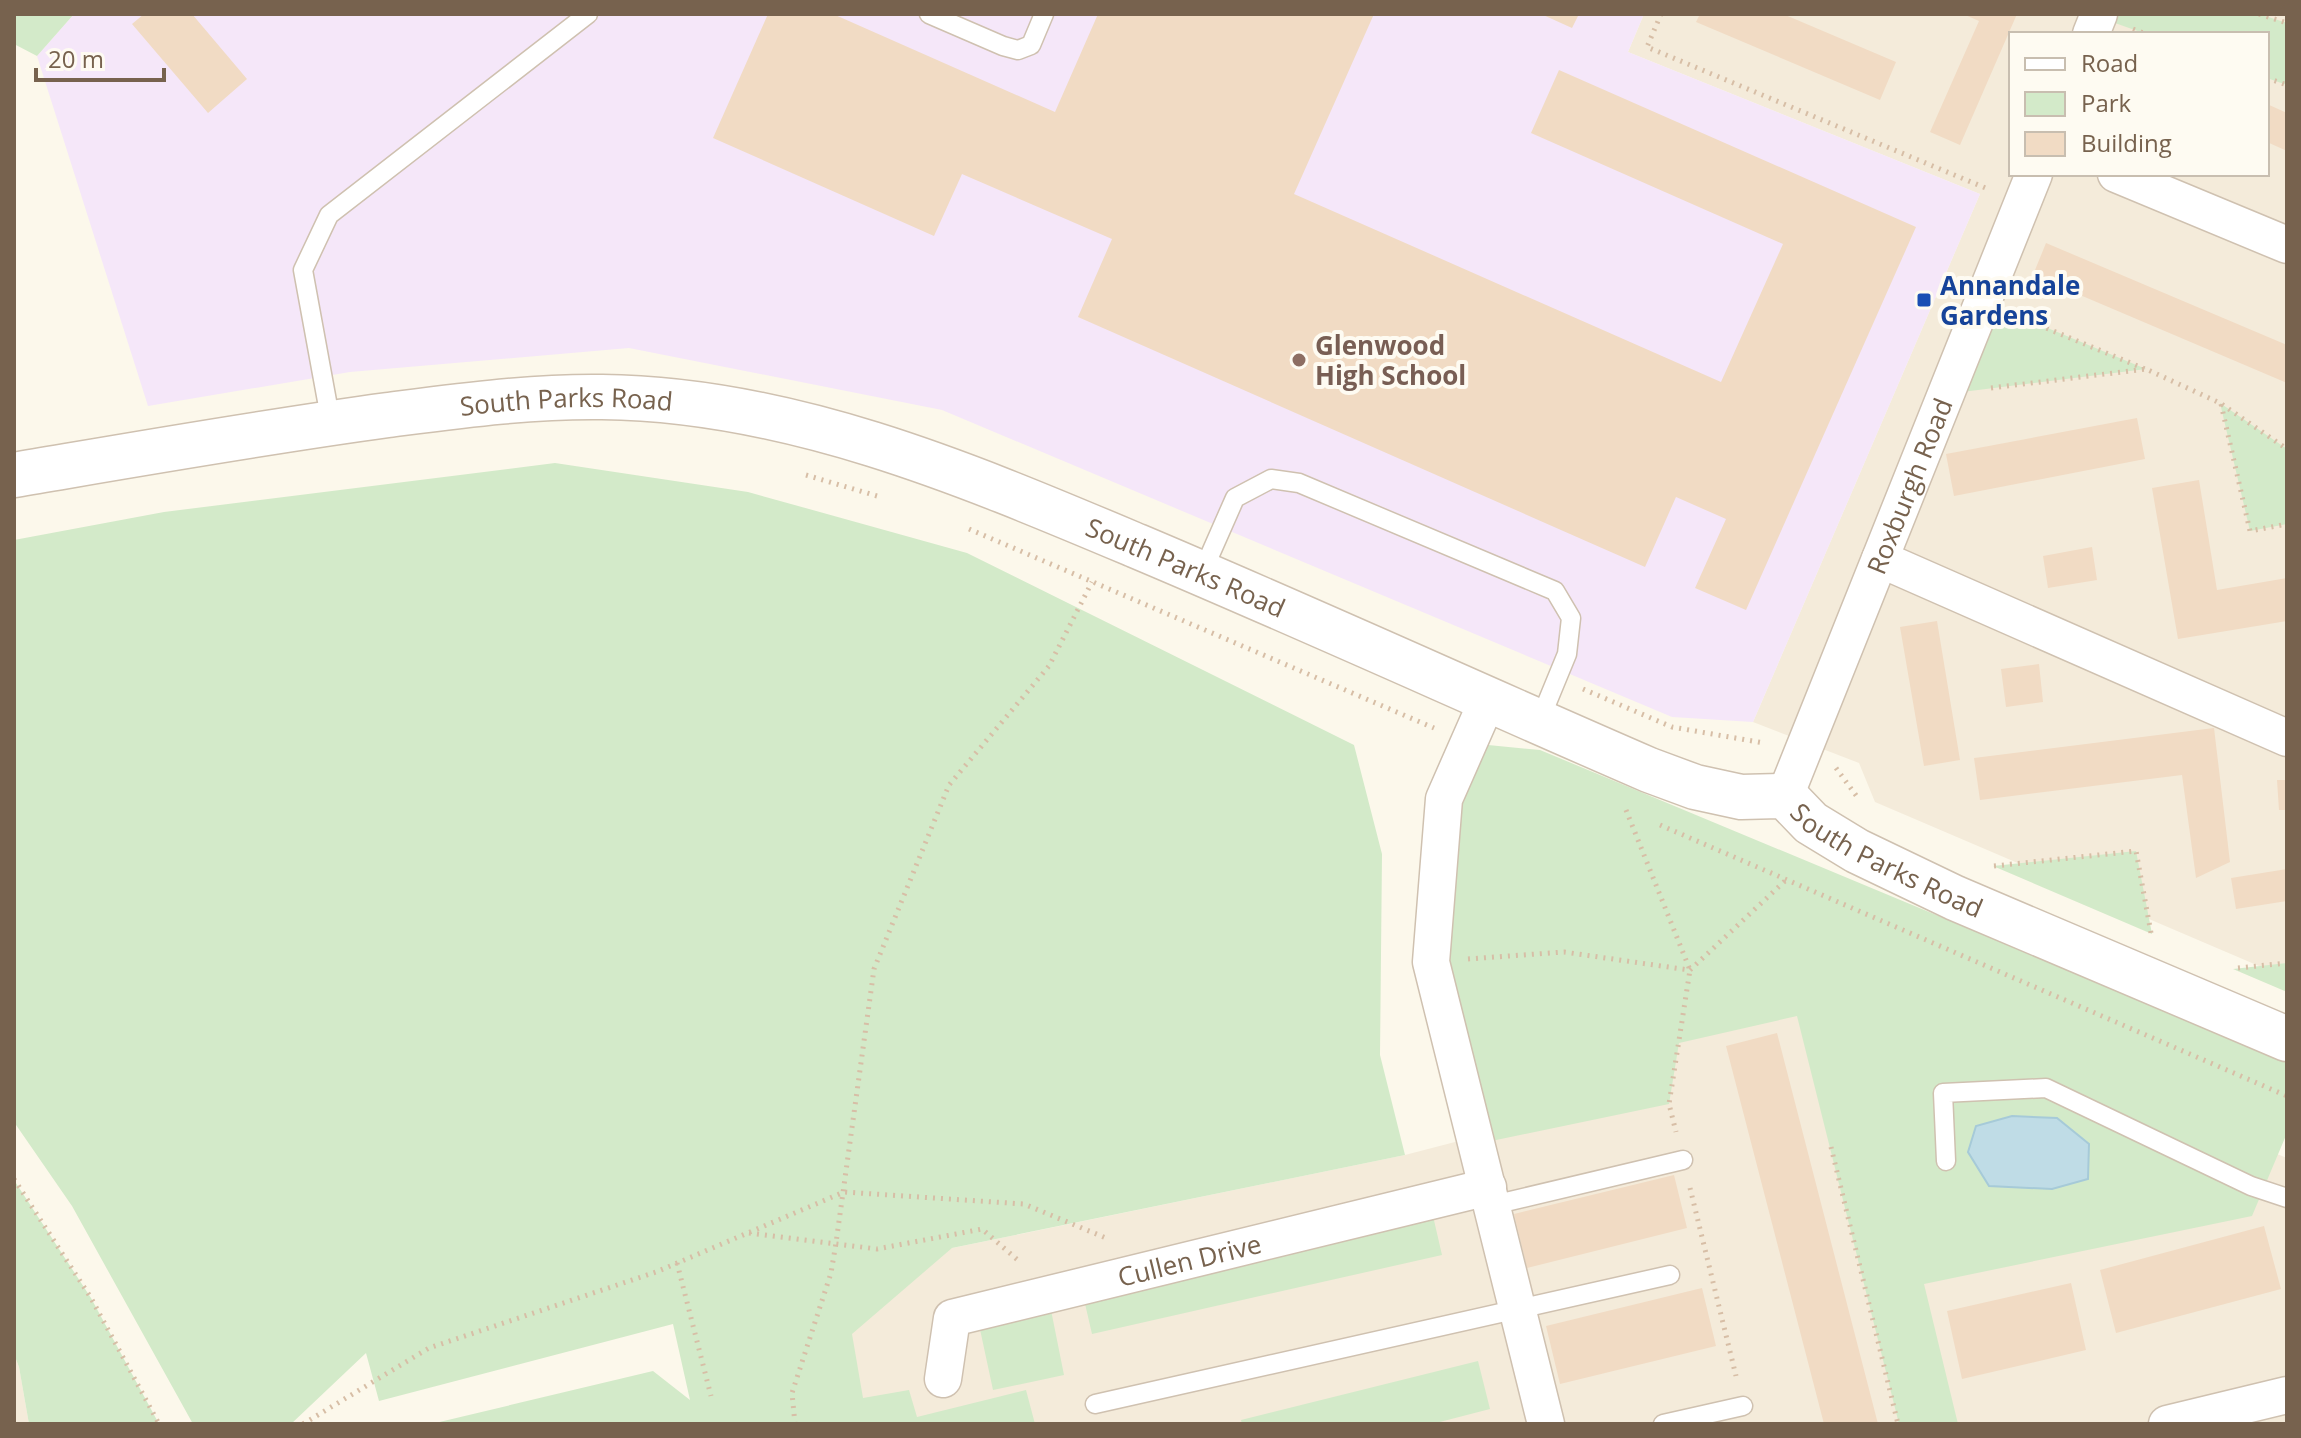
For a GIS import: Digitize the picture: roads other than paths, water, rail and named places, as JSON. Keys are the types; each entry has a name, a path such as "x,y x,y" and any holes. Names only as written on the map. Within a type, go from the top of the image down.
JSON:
{"street":[{"path":"2121,176 2287,245"},
{"name":"Roxburgh Road","path":"1785,796 2028,188"},
{"name":"South Parks Road","path":"14,475 331,423 510,401 603,397 673,402 766,416 848,435 965,475 1202,573 1539,722 1695,787 1741,797 1785,796 1811,823 1871,858 1955,898 2287,1039"},
{"path":"1880,559 2287,738"},
{"path":"1488,699 1444,799 1431,962 1546,1424"},
{"name":"Cullen Drive","path":"943,1379 952,1318 1170,1265 1491,1196"},
{"path":"2167,1424 2287,1395"}],"lane":[{"path":"331,423 303,270 329,215 588,14"},
{"path":"929,14 1018,50 1031,45 1044,14"},
{"path":"1202,573 1235,498 1271,479 1299,483 1555,591 1571,618 1567,654 1539,722"},
{"path":"1946,1161 1943,1093 2046,1088 2251,1186 2287,1198"},
{"path":"1491,1196 1683,1160"},
{"path":"1095,1404 1670,1275"},
{"path":"1663,1424 1743,1406"}],"water":[{"path":"2012,1116 2057,1118 2089,1144 2088,1179 2052,1189 1989,1186 1968,1152 1976,1126"}],"place":[{"name":"Annandale Gardens","path":"1924,300"},
{"name":"Glenwood High School","path":"1299,360"}]}
